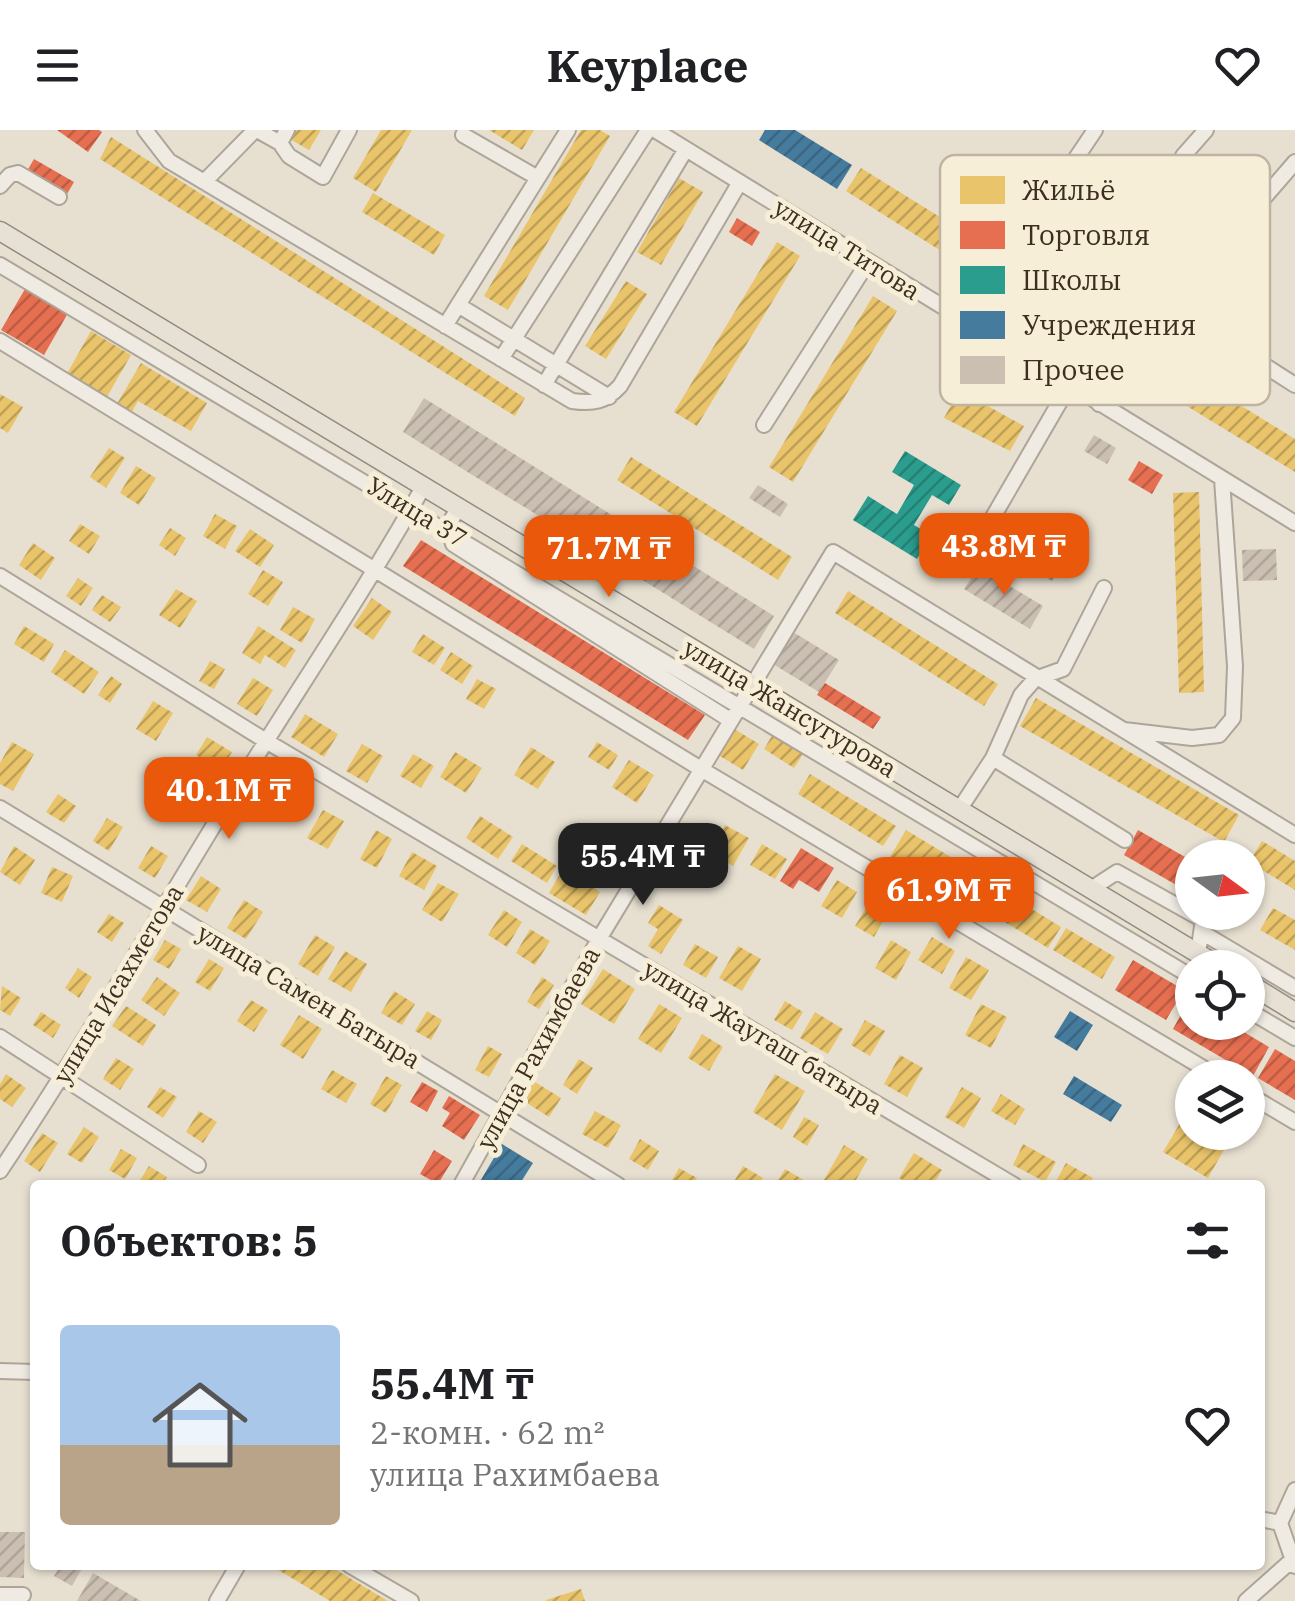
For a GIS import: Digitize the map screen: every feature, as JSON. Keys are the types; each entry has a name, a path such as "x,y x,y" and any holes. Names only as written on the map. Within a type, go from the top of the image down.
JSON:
{"main road":[{"name":"улица Жансугурова","path":"0,231 422,490 752,683 1193,950"},
{"path":"1265,993 1295,1012"}],"street":[{"path":"145,130 169,161 572,401 595,403 609,397 740,182"},
{"path":"204,182 256,130 283,136 289,156 324,177 349,130"},
{"path":"445,326 568,130"},
{"path":"500,360 651,130"},
{"name":"улица Титова","path":"651,130 940,307"},
{"path":"1078,155 1095,130"},
{"path":"1184,155 1206,130"},
{"path":"463,135 538,178"},
{"path":"544,385 686,149"},
{"path":"1270,191 1295,162"},
{"path":"0,186 18,173 59,197"},
{"path":"764,425 868,262"},
{"name":"Улица 37","path":"0,265 1175,967"},
{"path":"458,305 609,397"},
{"path":"0,341 1190,1060"},
{"path":"1270,369 1295,385"},
{"path":"982,536 1058,405"},
{"name":"улица Титова","path":"1101,405 1295,524"},
{"path":"1118,729 1192,738 1218,735 1234,718 1222,479"},
{"name":"улица Исахметова","path":"0,1171 64,1077 163,908 376,571 422,490"},
{"path":"457,510 448,526 453,544 730,720"},
{"name":"улица Рахимбаева","path":"464,1180 599,940 833,552 1035,679"},
{"name":"улица Жаугаш батыра","path":"0,576 266,741 1006,1180"},
{"path":"959,810 993,758 1012,709 1035,679 1058,674 1062,669 1104,588"},
{"path":"1035,679 1295,835"},
{"path":"993,758 1125,840"},
{"name":"улица Самен Батыра","path":"0,808 610,1180"},
{"path":"1091,889 1122,874 1203,920 1199,950"},
{"path":"1203,933 1295,988"},
{"path":"1265,1020 1295,1038"},
{"path":"0,1037 198,1165"},
{"path":"1265,1104 1295,1122"},
{"path":"0,1372 30,1372"},
{"path":"1246,1601 1293,1563 1280,1524 1295,1490"},
{"path":"1265,1521 1280,1524"},
{"path":"217,1601 235,1570"},
{"path":"358,1570 411,1601"},
{"path":"0,1595 23,1595"}],"building: Жильё":[{"path":"296,130 321,130 309,150 290,139"},
{"path":"381,130 412,130 376,192 353,178"},
{"path":"489,130 534,130 522,150"},
{"path":"581,130 600,130 610,136 508,310 484,296"},
{"path":"111,137 525,398 515,416 100,159"},
{"path":"861,168 940,217 940,250 846,191"},
{"path":"679,178 703,192 661,265 637,252"},
{"path":"373,193 445,235 434,255 362,212"},
{"path":"777,242 800,256 697,426 674,412"},
{"path":"626,281 647,294 606,359 585,346"},
{"path":"873,296 897,311 793,482 769,467"},
{"path":"91,331 131,355 104,402 64,379"},
{"path":"141,363 207,403 191,431 138,401 129,417 114,409"},
{"path":"0,394 23,407 8,433 0,428"},
{"path":"951,405 986,405 1024,426 1010,451 944,418"},
{"path":"1185,405 1240,405 1295,439 1295,472"},
{"path":"109,448 125,458 106,488 90,477"},
{"path":"631,457 792,557 778,580 617,480"},
{"path":"136,466 156,478 139,505 120,493"},
{"path":"1199,492 1204,692 1179,693 1173,493"},
{"path":"215,514 237,526 225,549 203,536"},
{"path":"80,524 100,536 89,554 69,541"},
{"path":"170,528 186,538 175,556 159,545"},
{"path":"250,529 274,545 260,567 235,551"},
{"path":"33,543 55,558 41,580 19,565"},
{"path":"263,570 283,582 268,606 248,594"},
{"path":"78,578 93,588 81,606 66,596"},
{"path":"176,589 197,601 180,628 159,615"},
{"path":"848,591 998,684 984,706 835,613"},
{"path":"102,595 121,607 110,622 92,610"},
{"path":"372,598 392,612 373,640 353,626"},
{"path":"293,607 315,619 302,643 280,630"},
{"path":"24,626 54,644 44,662 14,644"},
{"path":"258,626 296,650 285,668 265,655 260,664 242,653"},
{"path":"423,634 445,648 434,665 412,652"},
{"path":"65,650 99,672 84,694 51,672"},
{"path":"451,652 473,666 462,684 440,670"},
{"path":"210,661 225,669 214,689 199,681"},
{"path":"111,676 122,684 110,703 98,695"},
{"path":"253,678 273,690 257,716 237,704"},
{"path":"477,679 496,689 484,709 466,699"},
{"path":"1036,698 1239,815 1225,840 1220,840 1020,726"},
{"path":"153,701 173,713 156,741 136,729"},
{"path":"305,714 338,734 324,757 291,737"},
{"path":"731,727 759,744 743,770 715,753"},
{"path":"776,729 807,748 794,768 764,749"},
{"path":"207,737 232,752 221,770 196,755"},
{"path":"12,742 34,754 13,791 0,784 0,763"},
{"path":"597,742 618,755 609,770 588,757"},
{"path":"362,744 383,756 367,783 346,771"},
{"path":"531,747 555,762 538,789 514,775"},
{"path":"455,752 482,768 466,793 440,777"},
{"path":"413,754 434,766 421,788 400,776"},
{"path":"629,760 654,775 637,803 612,787"},
{"path":"269,769 289,782 271,810 251,798"},
{"path":"810,774 896,826 883,846 798,794"},
{"path":"58,794 76,806 64,823 46,812"},
{"path":"323,810 344,821 328,849 307,838"},
{"path":"480,816 513,837 498,859 466,838"},
{"path":"107,818 123,827 109,851 93,841"},
{"path":"725,825 749,838 733,866 710,852"},
{"path":"376,830 392,839 377,868 360,859"},
{"path":"906,830 959,862 943,889 890,857"},
{"path":"1265,843 1295,861 1295,890 1265,872"},
{"path":"522,844 557,866 547,883 511,861"},
{"path":"762,844 787,859 775,879 750,865"},
{"path":"14,846 35,860 20,885 0,872"},
{"path":"151,846 168,856 155,878 138,868"},
{"path":"412,852 437,866 424,890 399,876"},
{"path":"52,867 73,876 62,902 41,893"},
{"path":"563,869 600,892 586,915 549,893"},
{"path":"201,876 221,889 207,912 186,900"},
{"path":"837,880 857,892 842,918 821,906"},
{"path":"438,883 459,894 442,922 422,910"},
{"path":"1006,893 1061,927 1048,948 993,915"},
{"path":"244,900 263,912 246,939 227,928"},
{"path":"869,903 888,913 874,937 855,926"},
{"path":"659,905 683,920 661,954 648,946 658,929 648,923"},
{"path":"1273,908 1295,920 1295,950 1260,930 1265,930"},
{"path":"504,910 522,922 507,947 488,935"},
{"path":"109,914 124,923 112,942 97,932"},
{"path":"1066,928 1115,957 1102,979 1053,950"},
{"path":"530,929 550,941 535,965 516,953"},
{"path":"315,935 335,947 318,976 298,964"},
{"path":"932,937 955,951 942,974 918,960"},
{"path":"165,940 181,949 169,969 153,960"},
{"path":"891,940 911,952 896,980 875,968"},
{"path":"695,944 718,957 706,978 683,965"},
{"path":"738,946 761,959 742,991 719,978"},
{"path":"345,951 367,964 351,992 328,979"},
{"path":"966,957 989,970 971,1000 949,988"},
{"path":"209,959 224,968 210,991 195,982"},
{"path":"78,968 92,977 79,998 65,988"},
{"path":"603,969 635,989 614,1024 581,1004"},
{"path":"157,977 180,993 164,1016 141,1000"},
{"path":"542,977 554,985 539,1009 527,1002"},
{"path":"2,986 21,998 10,1016 0,1010"},
{"path":"394,991 415,1004 402,1025 381,1013"},
{"path":"251,1000 268,1010 254,1032 237,1021"},
{"path":"785,1001 803,1012 792,1030 774,1020"},
{"path":"659,1004 682,1018 661,1053 638,1039"},
{"path":"981,1004 1007,1017 991,1048 965,1035"},
{"path":"126,1006 156,1025 143,1046 112,1026"},
{"path":"427,1011 442,1020 431,1040 415,1031"},
{"path":"41,1012 61,1025 53,1038 33,1025"},
{"path":"815,1012 843,1029 828,1054 800,1038"},
{"path":"299,1015 322,1029 303,1059 280,1045"},
{"path":"865,1020 885,1031 870,1056 851,1045"},
{"path":"702,1034 723,1047 709,1071 688,1058"},
{"path":"488,1046 502,1054 489,1077 475,1070"},
{"path":"900,1055 923,1068 907,1097 884,1084"},
{"path":"116,1058 134,1069 120,1090 103,1079"},
{"path":"579,1059 593,1068 577,1094 563,1085"},
{"path":"332,1070 357,1084 346,1103 321,1089"},
{"path":"6,1074 26,1088 12,1107 0,1099 0,1084"},
{"path":"775,1074 805,1091 782,1130 753,1112"},
{"path":"386,1076 402,1085 386,1113 370,1104"},
{"path":"530,1079 561,1098 549,1117 519,1098"},
{"path":"160,1087 177,1097 163,1118 147,1107"},
{"path":"962,1087 981,1098 964,1128 945,1117"},
{"path":"1001,1094 1025,1109 1015,1125 991,1111"},
{"path":"199,1111 217,1122 203,1143 186,1132"},
{"path":"595,1111 621,1125 608,1148 582,1134"},
{"path":"804,1117 819,1125 807,1146 793,1137"},
{"path":"84,1127 99,1137 82,1163 67,1154"},
{"path":"1175,1132 1175,1150 1224,1150 1208,1178 1163,1152"},
{"path":"42,1133 58,1143 40,1172 24,1161"},
{"path":"640,1139 659,1151 648,1170 629,1159"},
{"path":"1023,1144 1056,1162 1046,1180 1013,1165"},
{"path":"844,1145 868,1159 856,1180 824,1180"},
{"path":"121,1149 137,1158 125,1179 109,1170"},
{"path":"914,1153 942,1170 936,1180 899,1178"},
{"path":"1066,1163 1093,1178 1092,1180 1057,1180"},
{"path":"149,1166 167,1177 165,1180 140,1180"},
{"path":"743,1166 763,1178 762,1180 735,1180"},
{"path":"679,1168 697,1178 696,1180 672,1180"},
{"path":"785,1169 804,1180 778,1180"},
{"path":"278,1570 336,1570 388,1601 330,1601"},
{"path":"581,1589 585,1601 546,1601 546,1600"}],"building: Торговля":[{"path":"57,130 99,130 102,132 88,152"},
{"path":"34,159 74,182 67,194 27,171"},
{"path":"737,218 760,232 752,246 729,232"},
{"path":"25,289 68,313 44,355 1,330"},
{"path":"1139,461 1163,475 1152,494 1128,480"},
{"path":"421,540 705,715 688,740 403,566"},
{"path":"825,683 881,717 873,729 817,695"},
{"path":"1138,830 1175,851 1175,884 1124,855"},
{"path":"801,848 834,868 819,892 799,880 793,889 780,881"},
{"path":"1133,960 1175,985 1175,1005 1166,1020 1115,990"},
{"path":"1192,1040 1257,1040 1269,1047 1262,1060 1226,1060"},
{"path":"1275,1049 1295,1061 1295,1100 1265,1082 1265,1066"},
{"path":"422,1082 438,1091 427,1112 410,1102"},
{"path":"449,1096 480,1115 464,1140 442,1126 450,1113 442,1108"},
{"path":"434,1150 452,1161 440,1180 420,1174"}],"building: Школы":[{"path":"905,451 961,485 949,505 932,495 914,525 931,535 917,559 853,520 868,496 897,514 914,485 892,472"}],"building: Учреждения":[{"path":"765,130 795,130 852,165 837,189 759,140"},
{"path":"1070,1011 1093,1025 1077,1051 1054,1037"},
{"path":"1074,1076 1122,1105 1111,1122 1063,1094"},
{"path":"502,1144 533,1163 522,1180 481,1180"}],"building: Прочее":[{"path":"424,398 774,616 754,649 403,432"},
{"path":"1094,435 1116,448 1107,464 1084,451"},
{"path":"758,485 788,504 780,517 749,498"},
{"path":"1018,527 1067,557 1052,581 1003,551"},
{"path":"1276,549 1277,580 1243,581 1242,550"},
{"path":"978,567 1043,606 1030,629 964,589"},
{"path":"788,629 839,660 819,692 768,661"},
{"path":"0,1532 25,1532 24,1578 0,1577"},
{"path":"58,1570 81,1570 72,1586 54,1576"},
{"path":"93,1573 141,1601 77,1601"}]}
